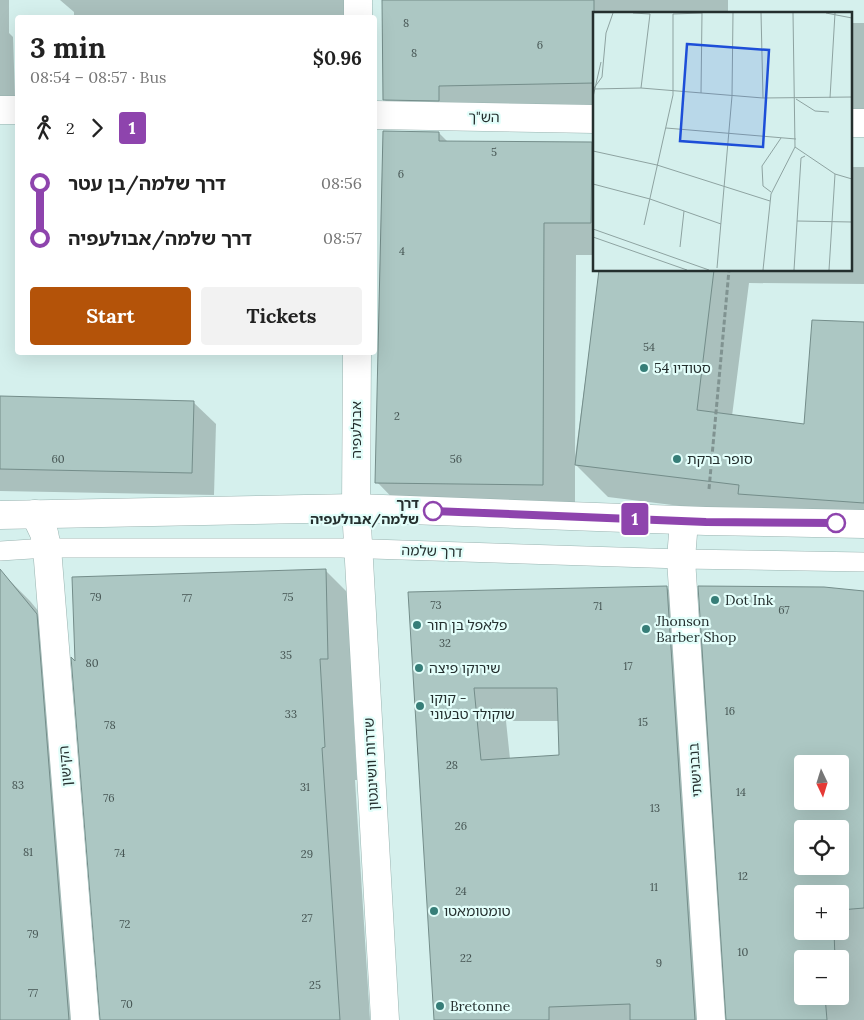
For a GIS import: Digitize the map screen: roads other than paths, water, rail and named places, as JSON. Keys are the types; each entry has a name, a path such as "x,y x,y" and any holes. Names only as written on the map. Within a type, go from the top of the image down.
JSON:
{"street":[{"path":"358,0 358,15"},
{"path":"0,110 15,110"},
{"name":"הש\"ך","path":"377,115 593,119"},
{"name":"אבולעפיה","path":"356,508 357,355"},
{"path":"0,515 356,508 695,521 864,524"},
{"name":"שדרות וושינגטון","path":"356,508 385,1020"},
{"name":"הקישון","path":"35,514 44,533 47,548 85,1020"},
{"name":"בנבנישתי","path":"695,521 681,559 711,1020"}],"lane":[{"name":"דרך שלמה","path":"0,551 47,548 359,549 681,559 864,562"}],"place":[{"name":"סטודיו 54","path":"644,368"},
{"name":"סופר ברקת","path":"677,459"},
{"name":"דרך שלמה/אבולעפיה","path":"433,511"},
{"name":"Dot Ink","path":"715,600"},
{"name":"פלאפל בן חור","path":"417,625"},
{"name":"Jhonson Barber Shop","path":"646,629"},
{"name":"שירוקו פיצה","path":"419,668"},
{"name":"קוקו - שוקולד טבעוני","path":"420,706"},
{"name":"טומטומאטו","path":"434,911"},
{"name":"Bretonne","path":"440,1006"}]}
